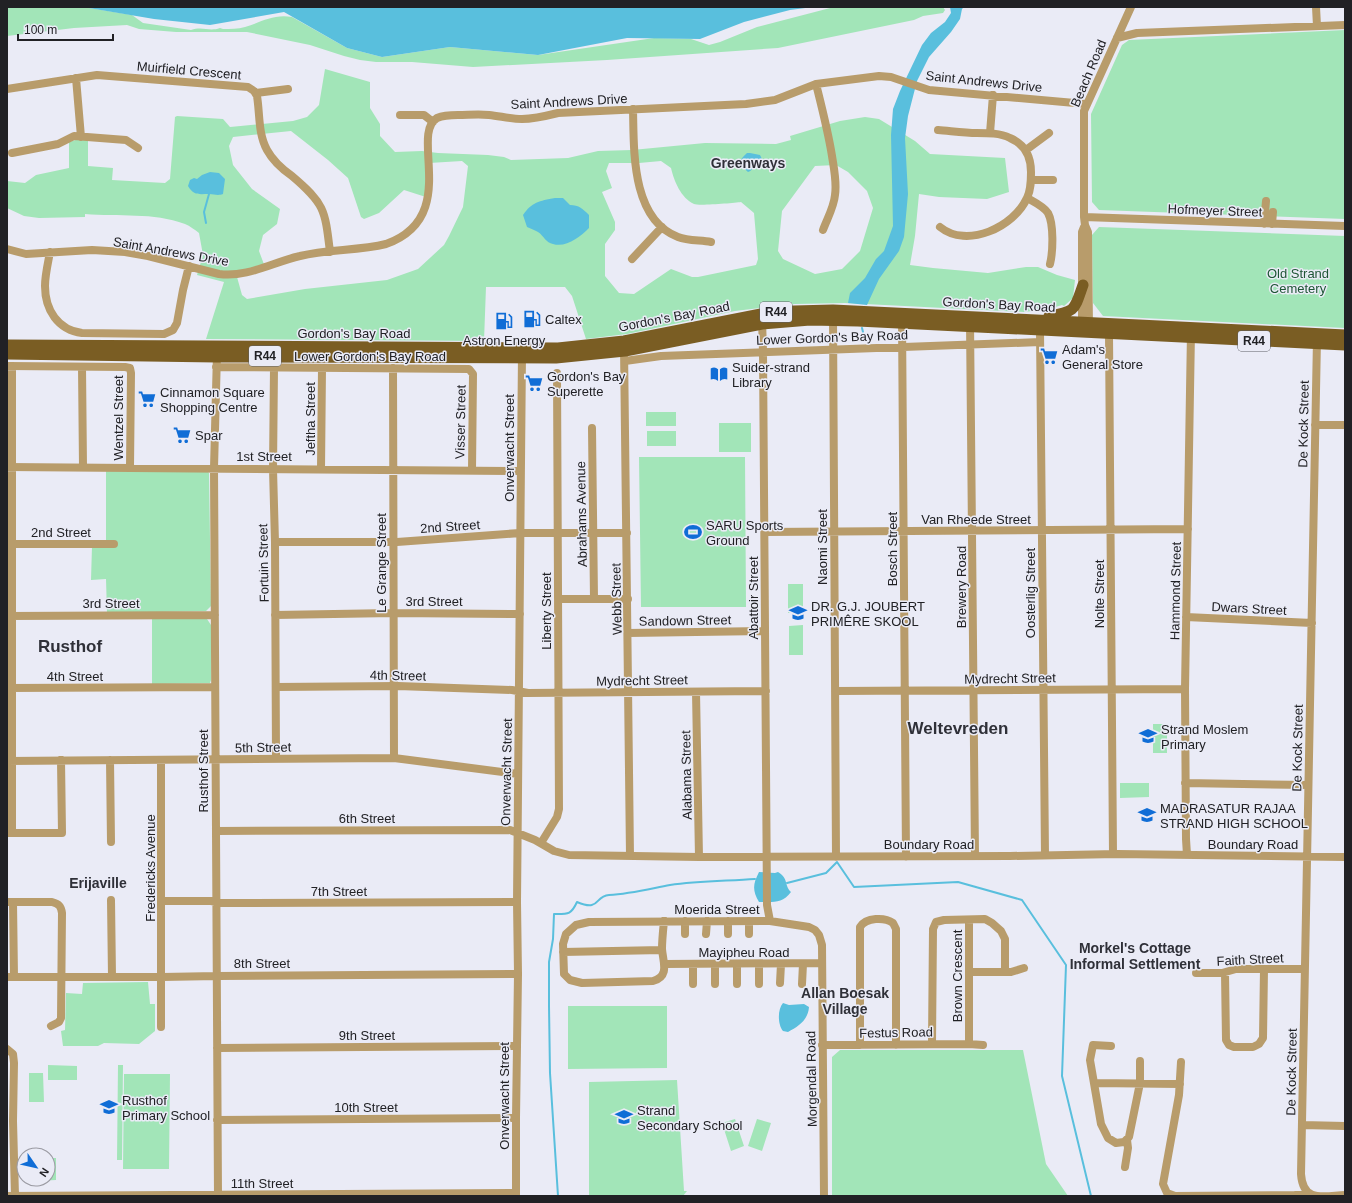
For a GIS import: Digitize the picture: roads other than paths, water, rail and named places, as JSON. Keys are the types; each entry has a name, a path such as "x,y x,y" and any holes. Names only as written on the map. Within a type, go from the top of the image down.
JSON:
{"main road":[{"path":"1033,320 1070,311 1077,302 1083,285"},
{"name":"Gordon's Bay Road","path":"7,354 217,357 417,352 522,353 571,357 625,351 794,311 833,315 970,322 1040,330 1085,328 1317,339 1345,345"},
{"name":"Gordon's Bay Road","path":"970,322 1033,320 1085,328 1109,334 1191,333"},
{"name":"Gordon's Bay Road","path":"1317,339 1345,335"},
{"name":"Gordon's Bay Road","path":"7,345 217,357"},
{"name":"Gordon's Bay Road","path":"522,353 576,347 625,351"}],"street":[{"name":"Beach Road","path":"1085,328 1088,232 1085,221 1083,115 1086,104 1131,7"},
{"path":"1316,7 1317,26"},
{"path":"1116,38 1137,33 1345,25"},
{"name":"Muirfield Crescent","path":"7,89 90,75 248,87 256,93 261,134 267,150 279,166 309,190 320,205 327,222 330,252"},
{"name":"Saint Andrews Drive","path":"7,249 26,254 92,250 125,252 148,256 219,274 237,274 300,255 386,244 400,238 415,224 424,212 429,191 428,133 433,122 438,118 446,116 487,114 522,119 558,113 757,103 780,98 816,84 879,76 891,77 933,91 1086,104"},
{"path":"76,78 81,137"},
{"path":"816,84 827,127 835,173 836,188 833,205 823,230"},
{"path":"256,93 288,89"},
{"path":"990,133 993,95"},
{"path":"633,109 634,151 640,189 649,211 662,227 673,234 682,238 711,242"},
{"path":"400,115 424,115 433,122"},
{"path":"938,130 990,133 1010,137 1026,150 1031,164 1030,192 1021,209 1013,218 984,233 972,236 959,236 951,234 940,227"},
{"path":"1026,150 1049,133"},
{"path":"12,153 58,144 74,136 126,140 138,148"},
{"path":"1031,180 1053,180"},
{"path":"1027,198 1045,209 1050,217 1052,254 1050,264"},
{"path":"1266,201 1268,224"},
{"path":"1268,224 1273,212"},
{"name":"Beach Road","path":"1085,221 1082,232 1085,328"},
{"name":"Hofmeyer Street","path":"1085,221 1345,226"},
{"path":"632,259 662,227"},
{"path":"50,252 45,287 46,298 50,309 55,319 62,326 71,331 82,333 164,334 170,332 175,328 177,323 189,266"},
{"name":"Naomi Street","path":"833,315 836,857"},
{"name":"Bosch Street","path":"902,318 906,856"},
{"name":"Abattoir Street","path":"762,319 767,857"},
{"name":"Brewery Road","path":"970,322 975,856"},
{"name":"Oosterlig Street","path":"1040,330 1045,855"},
{"name":"Hammond Street","path":"1187,855 1185,689 1191,333"},
{"name":"Nolte Street","path":"1109,334 1113,854"},
{"name":"De Kock Street","path":"1309,1193 1303,1187 1301,1174 1317,339"},
{"name":"Lower Gordon's Bay Road","path":"625,351 661,356 1040,342"},
{"name":"Webb Street","path":"625,351 630,856"},
{"name":"Onverwacht Street","path":"516,1194 522,353"},
{"name":"Lower Gordon's Bay Road","path":"217,357 274,368 467,369 471,370 473,374"},
{"name":"Rusthof Street","path":"217,357 214,468 218,1196"},
{"path":"61,760 62,833 9,833 9,366 82,367 83,467"},
{"name":"Wentzel Street","path":"82,367 130,368 132,373 130,467"},
{"name":"Fortuin Street","path":"274,368 273,469 275,542 276,758"},
{"name":"Jeftha Street","path":"321,469 322,368"},
{"name":"Le Grange Street","path":"393,368 394,758"},
{"name":"Liberty Street","path":"541,844 556,820 559,811 557,373"},
{"name":"Visser Street","path":"472,470 473,374"},
{"path":"1315,425 1345,425"},
{"name":"Abrahams Avenue","path":"592,428 594,599"},
{"name":"1st Street","path":"9,467 521,471"},
{"name":"Van Rheede Street","path":"765,532 1188,530"},
{"name":"2nd Street","path":"275,542 393,542 520,533 627,533"},
{"name":"2nd Street","path":"9,544 114,544"},
{"path":"558,599 628,599"},
{"name":"3rd Street","path":"275,615 394,613 520,614"},
{"name":"3rd Street","path":"10,616 215,615"},
{"name":"Dwars Street","path":"1186,617 1312,623"},
{"name":"Sandown Street","path":"628,632 765,631"},
{"name":"4th Street","path":"276,687 394,686 512,690 519,692"},
{"name":"4th Street","path":"10,688 215,687"},
{"name":"Mydrecht Street","path":"835,690 1185,689"},
{"name":"Mydrecht Street","path":"519,692 766,691"},
{"name":"Alabama Street","path":"696,692 699,857"},
{"name":"5th Street","path":"10,761 394,758 518,774"},
{"path":"110,760 112,842"},
{"name":"Fredericks Avenue","path":"161,760 161,1027"},
{"path":"1185,783 1308,785"},
{"name":"6th Street","path":"216,831 510,830 518,833"},
{"name":"Boundary Road","path":"518,833 554,851 570,855 836,857 1113,854 1345,857"},
{"path":"767,857 767,903 770,921"},
{"path":"111,900 112,977"},
{"name":"7th Street","path":"162,901 517,902"},
{"path":"10,977 10,902 52,902 59,905 62,913 61,1018 59,1022 51,1026"},
{"path":"860,1045 860,927 869,920 887,920 894,923 896,929 896,1045"},
{"name":"Brown Crescent","path":"932,1044 934,925 939,920 969,920 970,1044"},
{"path":"969,920 989,920 1004,935 1004,972"},
{"path":"664,921 662,950 665,964"},
{"path":"685,921 685,934"},
{"path":"706,934 707,921"},
{"path":"749,921 749,934"},
{"name":"Moerida Street","path":"665,964 662,974 656,980 652,981 575,982 570,980 564,974 564,939 566,934 573,927 581,923 590,922 770,921"},
{"name":"Morgendal Road","path":"770,921 803,925 815,930 821,939 824,1196"},
{"path":"728,922 728,934"},
{"path":"563,952 662,950"},
{"name":"Mayipheu Road","path":"665,964 822,964"},
{"path":"693,964 693,984"},
{"path":"715,964 715,984"},
{"path":"737,984 738,964"},
{"path":"759,964 759,984"},
{"path":"780,983 781,964"},
{"path":"802,984 803,964"},
{"path":"969,972 1004,972 1024,968"},
{"name":"Faith Street","path":"1196,972 1225,972 1234,969 1305,969"},
{"path":"1225,972 1226,1040 1234,1047 1253,1047 1259,1044 1263,1038 1264,969"},
{"name":"8th Street","path":"10,977 62,978 518,974"},
{"name":"Festus Road","path":"822,1045 983,1045"},
{"path":"1111,1046 1093,1045 1090,1060 1101,1124 1108,1138 1114,1142 1122,1143 1130,1137 1140,1083 1140,1061"},
{"name":"9th Street","path":"217,1048 517,1046"},
{"path":"9,1050 14,1057 10,1121 15,1196"},
{"path":"1181,1062 1179,1095 1163,1184 1167,1193 1175,1196 1295,1195 1309,1193 1315,1195 1345,1196"},
{"path":"1095,1083 1180,1084"},
{"name":"10th Street","path":"217,1120 516,1118"},
{"path":"1302,1125 1345,1126"},
{"path":"1125,1167 1128,1148 1127,1140"},
{"name":"11th Street","path":"7,1196 516,1194"}],"water":[{"path":"83,7 813,7 790,10 744,22 700,39 627,38 538,55 450,47 382,57 347,48 284,12 210,25 154,19"},
{"path":"950,7 964,7 962,9 960,19 951,32 929,57 917,81 908,116 905,138 908,194 904,237 899,251 879,279 867,305 848,303 850,293 865,278 876,259 884,251 893,226 891,135 893,109 922,45 931,33 945,22 951,13"},
{"path":"747,153 760,155 763,161 748,172 741,163 742,159"},
{"path":"210,172 219,173 225,179 223,194 200,194 192,191 188,186 190,180 194,178 197,179"},
{"path":"555,198 563,198 570,205 581,208 589,215 589,228 572,241 558,245 547,241 538,232 527,227 523,215 536,203"},
{"path":"759,872 778,872 784,877 791,892 784,899 772,902 759,902 755,894 754,887 755,880"},
{"path":"783,1003 789,1005 804,1004 809,1007 805,1019 788,1032 783,1031 779,1021 779,1013"}],"waterway":[{"path":"206,223 204,212 209,194"},
{"path":"862,328 863,332"},
{"path":"787,883 826,873 837,862 854,887 958,882 1022,900 1066,965 1062,1076 1091,1196"},
{"path":"558,1196 550,1073 549,1006 549,962 553,939 554,914 571,912 577,902 590,905 596,903 604,896 609,895 670,885 755,879"}],"place":[{"name":"Caltex","path":"532,319"},
{"name":"Astron Energy","path":"504,321"},
{"name":"Adam's General Store","path":"1049,356"},
{"name":"Suider-strand Library","path":"719,374"},
{"name":"Gordon's Bay Superette","path":"534,383"},
{"name":"Cinnamon Square Shopping Centre","path":"147,399"},
{"name":"Spar","path":"182,435"},
{"name":"SARU Sports Ground","path":"693,532"},
{"name":"DR. G.J. JOUBERT PRIMÊRE SKOOL","path":"798,613"},
{"name":"Strand Moslem Primary","path":"1148,736"},
{"name":"MADRASATUR RAJAA STRAND HIGH SCHOOL","path":"1147,815"},
{"name":"Rusthof Primary School","path":"109,1107"},
{"name":"Strand Secondary School","path":"624,1117"}],"district":[{"name":"Greenways","path":"748,163"},
{"name":"Rusthof","path":"70,646"},
{"name":"Weltevreden","path":"958,728"},
{"name":"Erijaville","path":"98,883"},
{"name":"Morkel's Cottage Informal Settlement","path":"1135,956"},
{"name":"Allan Boesak Village","path":"845,1002"}],"park label":[{"name":"Old Strand Cemetery","path":"1298,280"}]}
